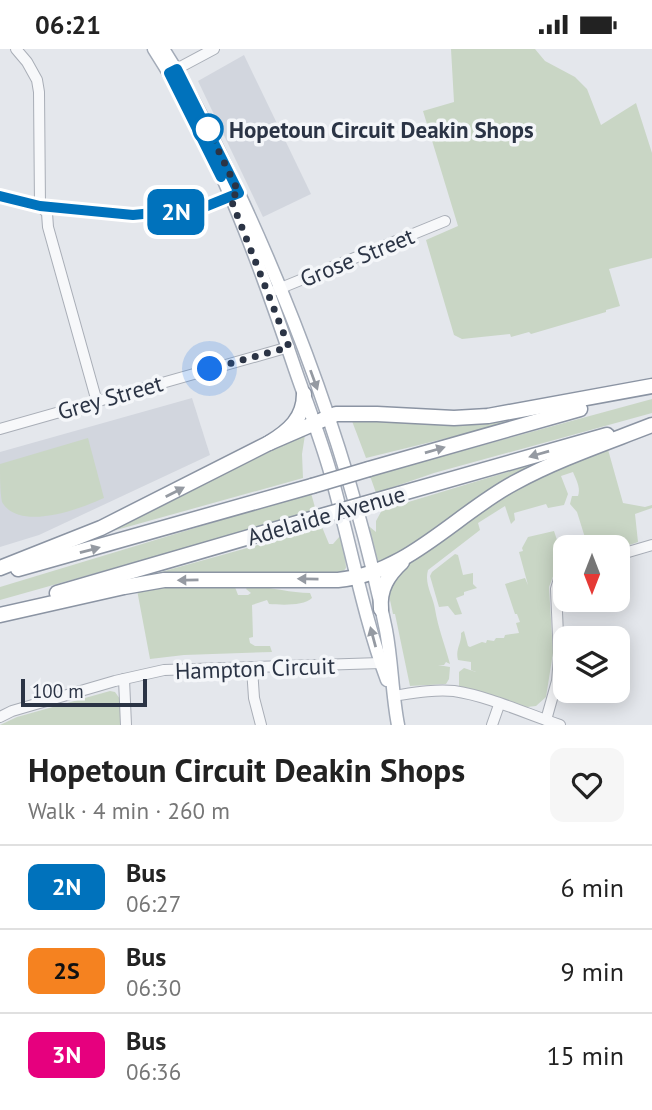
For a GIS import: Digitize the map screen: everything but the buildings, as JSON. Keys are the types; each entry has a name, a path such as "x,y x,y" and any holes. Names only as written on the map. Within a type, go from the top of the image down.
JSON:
{"highway":[{"path":"0,568 125,517 269,443 321,420 346,413 438,418 488,417 652,388"},
{"name":"Adelaide Avenue","path":"0,574 131,539 652,388"},
{"path":"269,443 288,431 295,422 302,408 304,394"},
{"path":"0,612 164,580 338,580 365,574 416,549 514,483 652,424"},
{"name":"Adelaide Avenue","path":"0,612 318,517 652,424"},
{"path":"381,609 380,597 385,582 416,549"}],"main road":[{"path":"154,49 173,71"},
{"path":"163,49 235,195 295,345 321,420 365,574 398,725"},
{"path":"295,345 304,394 321,420"},
{"path":"365,574 381,609 386,662"}],"street":[{"path":"16,49 37,80 40,206 47,213 48,227 97,402"},
{"path":"173,71 214,49"},
{"path":"0,196 40,206 133,215 187,211 210,206 235,195"},
{"name":"Grose Street","path":"274,290 445,221"},
{"name":"Grey Street","path":"0,429 295,345"},
{"path":"630,551 652,545"},
{"path":"546,720 557,681 557,613"},
{"name":"Hampton Circuit","path":"0,716 124,679 164,670 386,662"},
{"path":"252,668 254,698 261,725"},
{"path":"124,679 127,725"},
{"path":"393,696 451,691 560,725"},
{"path":"492,725 499,705"}],"shaded area":[{"path":"244,55 311,194 263,217 198,81"},
{"path":"192,398 210,455 39,535 0,547 0,452"}],"green space":[{"path":"451,49 535,49 545,61 575,77 587,89 601,125 636,103 652,153 652,258 609,269 620,306 531,334 529,332 511,337 510,334 462,339 454,335 426,240 458,226 423,111 454,102"},
{"path":"652,399 652,413 434,473 376,493 370,476"},
{"path":"525,414 488,428 366,458 352,421 375,418"},
{"path":"305,435 302,454 303,478 91,537"},
{"path":"88,438 104,498 66,512 35,517 10,511 2,502 0,464"},
{"path":"607,446 623,503 645,507 652,505 652,508 635,514 638,542 630,545 630,535 584,535 577,512 570,504 572,496 578,496 579,493 573,472 561,476 568,494 564,505 548,508 546,504 514,513 515,520 511,524 505,506 478,523 480,530 428,570 427,575 450,664 446,662 444,665 438,665 450,667 449,679 446,684 410,686 388,591 405,564 508,494 547,473 551,474 563,465"},
{"path":"537,463 537,466 420,542 377,565 365,523 376,532 376,521 382,510"},
{"path":"311,493 316,511 0,600 0,587"},
{"path":"322,527 329,544 333,544 340,536 340,528 346,568 341,574 136,579"},
{"path":"554,531 555,535 553,535 553,577 549,587 553,653 546,697 536,706 527,707 459,686 459,672 464,668 476,672 471,670 471,662 458,660 457,653 461,633 464,631 470,647 519,633 516,623 520,622 505,584 525,578 528,585 519,552 523,551 528,537"},
{"path":"455,554 458,555 463,575 473,573 473,584 477,588 456,598 462,614 455,615 448,606 439,607 430,576"},
{"path":"231,585 235,587 238,595 251,593 246,589 249,585 310,593 312,598 292,604 269,604 267,600 252,605 253,637 249,638 250,643 255,646 270,646 272,652 150,659 137,590 167,587 217,588"},
{"path":"110,691 115,692 120,699 120,725 0,725 17,717"}],"bus line":[{"name":"2N","path":"0,196 40,206 133,215 202,208 239,193 177,69 169,73 221,177"}],"place":[{"name":"Hopetoun Circuit Deakin Shops","path":"208,129"}],"route":[{"path":"208,129 239,193 230,197 250,242 289,347 210,369"}]}
